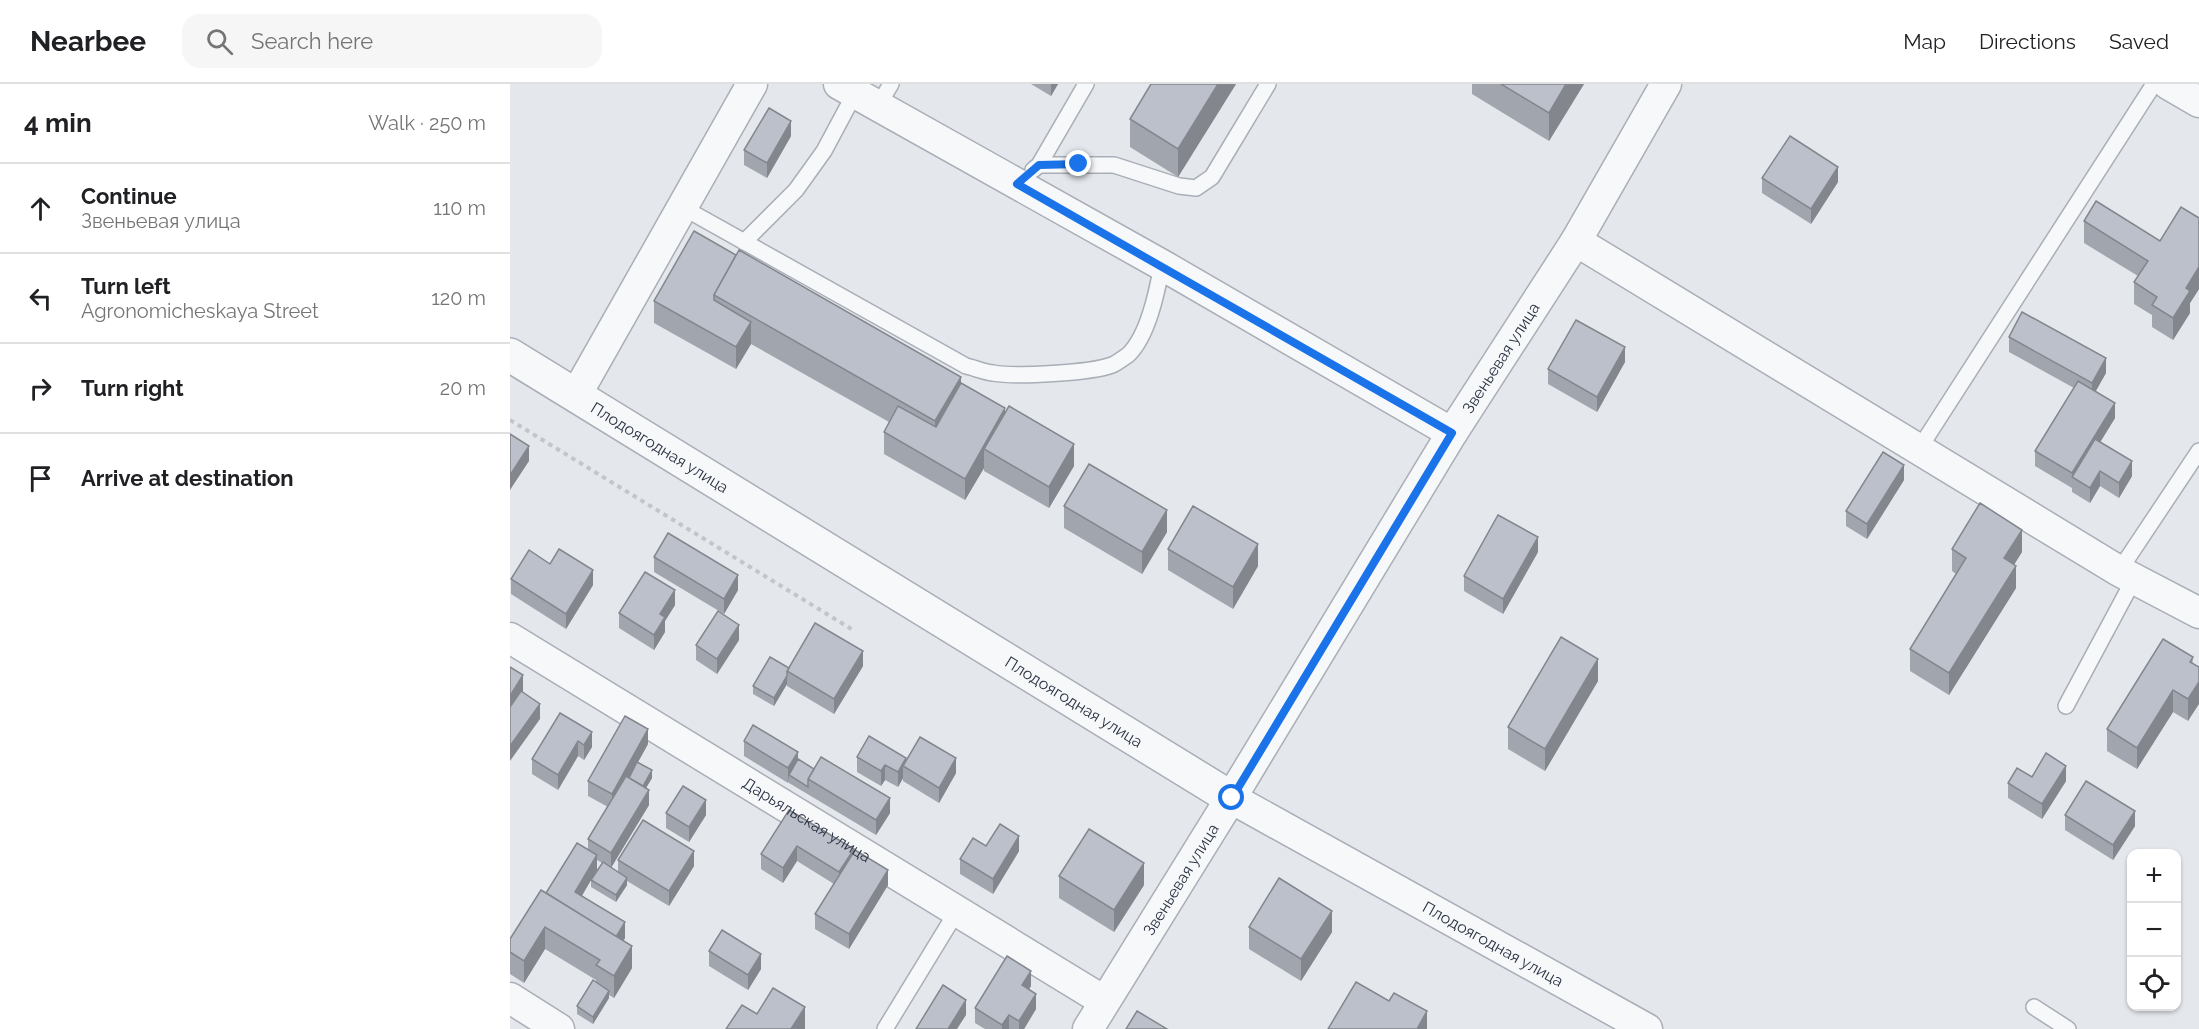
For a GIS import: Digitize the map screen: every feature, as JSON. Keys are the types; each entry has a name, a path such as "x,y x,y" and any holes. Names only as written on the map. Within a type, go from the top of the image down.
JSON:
{"street":[{"path":"576,395 752,84"},
{"name":"Звеньевая улица","path":"1088,1029 1232,798 1452,433 1576,241 1666,84"},
{"path":"2168,84 2199,102"},
{"path":"866,92 1028,174 1161,266 1452,433"},
{"path":"1576,241 2127,575 2199,613"},
{"name":"Плодоягодная улица","path":"510,355 1232,798 1647,1029"},
{"name":"Дарьяльская улица","path":"510,638 1104,1001"},
{"path":"510,998 559,1029"}],"lane":[{"path":"1028,174 1086,84"},
{"path":"1028,174 1114,165 1179,186 1196,188 1212,177 1268,84"},
{"path":"1919,449 2154,84"},
{"path":"744,242 796,190 866,92"},
{"path":"682,207 966,366 992,373 1013,374 1095,369 1114,364 1129,354 1143,331 1155,300 1161,266"},
{"path":"2066,706 2127,575 2199,451"},
{"path":"885,1029 957,911"},
{"path":"2034,1007 2068,1029"}],"path":[{"path":"510,420 853,630"}],"building":[{"path":"1151,84 1218,84 1178,149 1130,119"},
{"path":"1501,84 1566,84 1549,113"},
{"path":"769,108 791,121 767,163 744,150"},
{"path":"1790,136 1838,167 1811,209 1762,178"},
{"path":"2096,201 2160,241 2181,207 2199,218 2199,267 2186,288 2190,291 2173,318 2152,305 2157,297 2134,282 2148,261 2084,221"},
{"path":"694,231 736,255 714,295 714,300 751,322 736,347 654,301"},
{"path":"739,250 961,377 935,421 714,295"},
{"path":"2022,312 2106,358 2092,383 2009,337"},
{"path":"1576,320 1625,347 1597,397 1548,369"},
{"path":"2078,381 2115,403 2072,473 2035,451"},
{"path":"961,383 1005,408 965,479 884,432 898,406 936,427"},
{"path":"1009,406 1074,444 1049,487 984,449"},
{"path":"510,434 529,446 510,475"},
{"path":"2095,439 2132,461 2119,483 2100,471 2090,488 2072,477"},
{"path":"1883,452 1904,465 1867,524 1846,511"},
{"path":"1089,464 1167,510 1142,552 1064,506"},
{"path":"1980,503 2022,530 2004,558 2016,566 1949,673 1910,649 1966,558 1952,549"},
{"path":"1193,506 1258,544 1233,587 1168,549"},
{"path":"1498,515 1538,537 1503,599 1464,576"},
{"path":"668,533 738,575 724,599 654,557"},
{"path":"559,549 593,570 566,614 511,579 529,550 550,564"},
{"path":"645,572 675,590 660,614 665,617 654,635 619,613"},
{"path":"718,611 739,625 717,659 696,645"},
{"path":"815,623 863,651 834,699 787,671"},
{"path":"1561,637 1598,659 1545,749 1508,727"},
{"path":"2163,639 2193,657 2190,662 2199,667 2199,682 2188,699 2173,690 2137,748 2107,729"},
{"path":"770,657 789,668 774,698 753,686"},
{"path":"510,667 523,675 510,696"},
{"path":"521,691 540,704 510,746 510,707"},
{"path":"560,713 592,732 584,745 578,741 558,775 532,759"},
{"path":"625,716 648,729 612,794 588,781"},
{"path":"753,725 798,752 788,768 744,741"},
{"path":"869,736 906,758 898,772 885,765 881,771 857,757"},
{"path":"920,737 956,758 939,788 903,766"},
{"path":"2046,753 2066,766 2042,804 2008,783 2017,768 2032,777"},
{"path":"821,757 890,798 876,820 808,779"},
{"path":"798,759 814,769 808,779 808,787 789,775"},
{"path":"637,762 652,770 643,786 629,778"},
{"path":"626,776 649,790 611,853 588,839"},
{"path":"2086,781 2135,811 2113,845 2065,815"},
{"path":"683,786 706,800 689,827 666,813"},
{"path":"789,810 854,849 839,872 797,846 783,868 761,854"},
{"path":"643,820 694,851 669,891 618,860"},
{"path":"1000,824 1019,836 993,879 960,859 973,838 986,846"},
{"path":"1089,829 1144,863 1114,910 1059,876"},
{"path":"577,843 597,855 575,892 625,922 616,937 546,893"},
{"path":"855,850 888,870 849,934 815,914"},
{"path":"603,862 627,878 616,895 591,880"},
{"path":"1279,878 1332,911 1301,959 1249,927"},
{"path":"541,890 632,946 614,976 596,965 600,960 545,927 524,961 510,952 510,939"},
{"path":"722,930 761,954 748,975 709,951"},
{"path":"1007,956 1031,971 1022,985 1036,994 1019,1021 1009,1015 1002,1025 975,1008"},
{"path":"593,980 609,991 593,1017 577,1006"},
{"path":"1356,982 1389,1001 1394,993 1427,1011 1417,1029 1328,1029"},
{"path":"943,985 966,1000 948,1029 916,1029"},
{"path":"773,988 805,1007 791,1029 726,1029 742,1005 757,1014"},
{"path":"1137,1011 1167,1029 1126,1029"}],"route":[{"path":"1079,164 1039,165 1017,184 1452,433 1232,798"}]}
